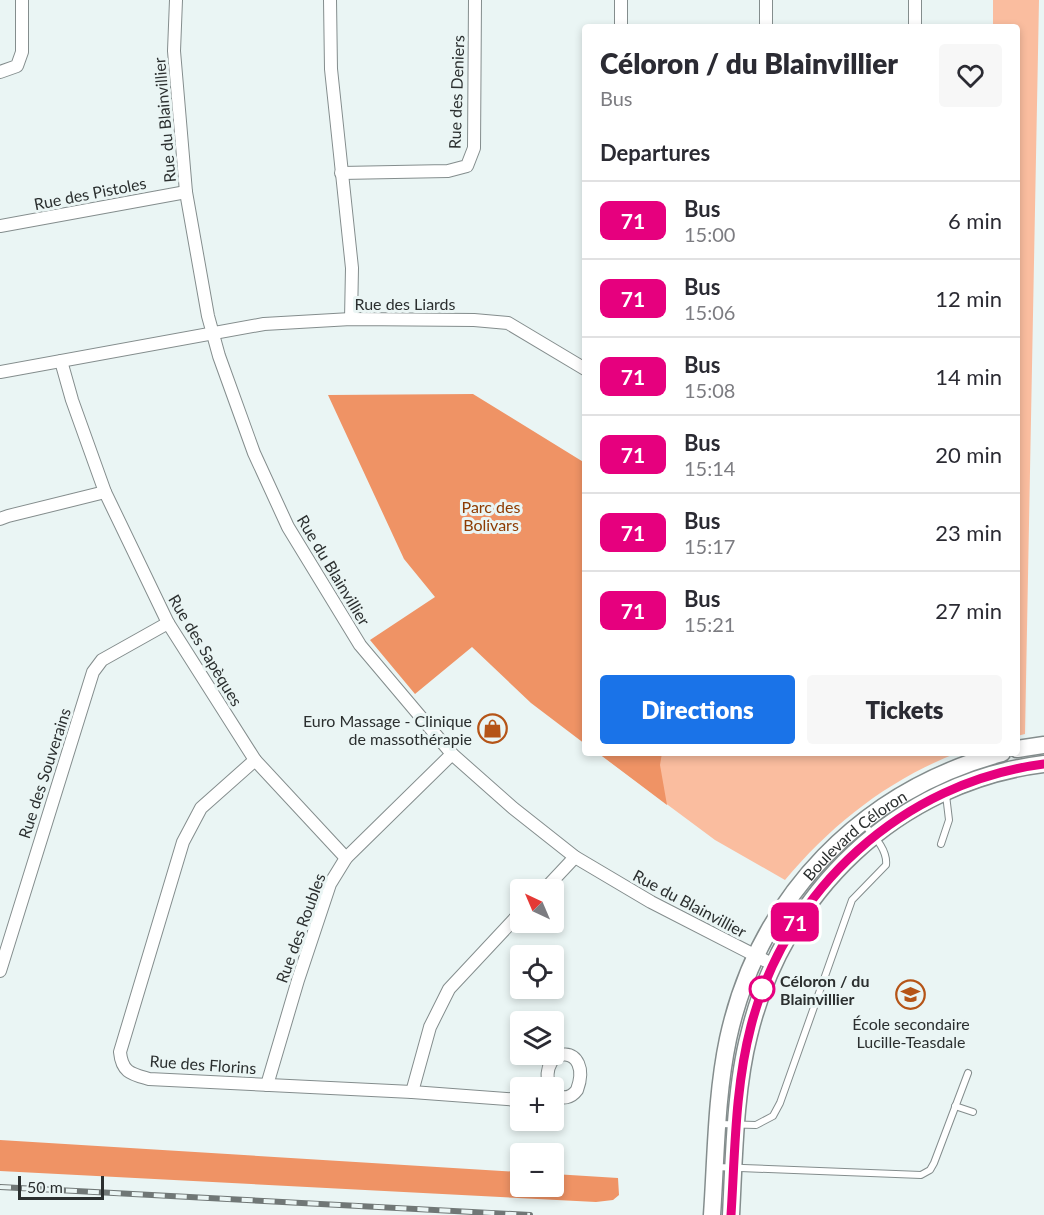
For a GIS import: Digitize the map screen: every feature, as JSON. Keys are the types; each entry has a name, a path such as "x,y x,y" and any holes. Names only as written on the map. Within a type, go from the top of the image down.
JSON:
{"street":[{"path":"0,72 17,66 22,52 21,0"},
{"name":"Rue du Blainvillier","path":"176,0 174,51 186,192 213,334 254,453 288,527 360,645 452,754 513,808 575,857 651,902 772,964"},
{"path":"330,0 331,69 352,268 351,319"},
{"name":"Rue des Deniers","path":"341,173 448,171 467,166 474,148 476,0"},
{"path":"621,0 621,24"},
{"path":"766,0 766,24"},
{"path":"915,0 915,24"},
{"name":"Rue des Pistoles","path":"0,226 186,192"},
{"name":"Rue des Liards","path":"213,334 264,324 351,319 474,320 508,323 582,367"},
{"path":"0,372 213,334"},
{"name":"Rue des Sapèques","path":"61,361 72,400 105,492 168,623 255,759 346,858"},
{"path":"0,519 105,492"},
{"name":"Rue des Souverains","path":"0,971 6,926 93,672 102,660 168,623"},
{"path":"1020,749 1044,745"},
{"name":"Rue des Roubles","path":"267,1085 298,980 330,884 346,858 452,754"},
{"name":"Boulevard Céloron","path":"712,1215 723,1068 728,1040 742,991 773,923 796,888 824,856 862,822 903,793 938,775 993,756"},
{"name":"Rue des Florins","path":"255,759 201,808 183,842 120,1052 121,1064 130,1073 150,1079 510,1099"},
{"name":"Boulevard Céloron","path":"731,1215 737,1125 746,1044 772,964 789,933 816,894 846,861 874,836 914,808 945,793 1000,773 1044,764"},
{"path":"554,879 575,857"},
{"path":"412,1092 430,1027 448,990 510,924"},
{"path":"548,1077 552,1059 561,1054 576,1058 580,1067 578,1090 564,1098"}],"lane":[{"path":"938,775 945,793 949,820 941,844"},
{"path":"718,1124 751,1126 761,1124 773,1116 780,1102 852,900 886,865 885,855 874,836 862,822"},
{"path":"715,1167 921,1175 931,1167 968,1073"},
{"path":"955,1106 974,1112"}],"shaded area":[{"path":"993,0 1039,0 1025,734 1020,735 1020,24 993,24"},
{"path":"602,756 950,756 908,776 863,806 822,840 785,880 715,840"}],"green space":[{"name":"Parc des Bolivars","path":"473,394 582,461 582,742 531,703 472,647 415,694 370,640 435,597 404,559 328,395"},
{"path":"602,756 662,756 660,765 667,805"},
{"path":"0,1140 510,1171 510,1197 564,1197 564,1175 618,1178 619,1195 613,1200 596,1202 0,1171"}],"railway":[{"path":"0,1187 530,1215"}],"bus line":[{"name":"71","path":"731,1215 741,1080 748,1036 768,974 797,920 835,872 860,848 914,808 979,780 1012,770 1044,764"}],"place":[{"name":"Euro Massage - Clinique de massothérapie","path":"493,729"},
{"name":"Céloron / du Blainvillier","path":"762,989"},
{"name":"École secondaire Lucille-Teasdale","path":"911,995"}]}
